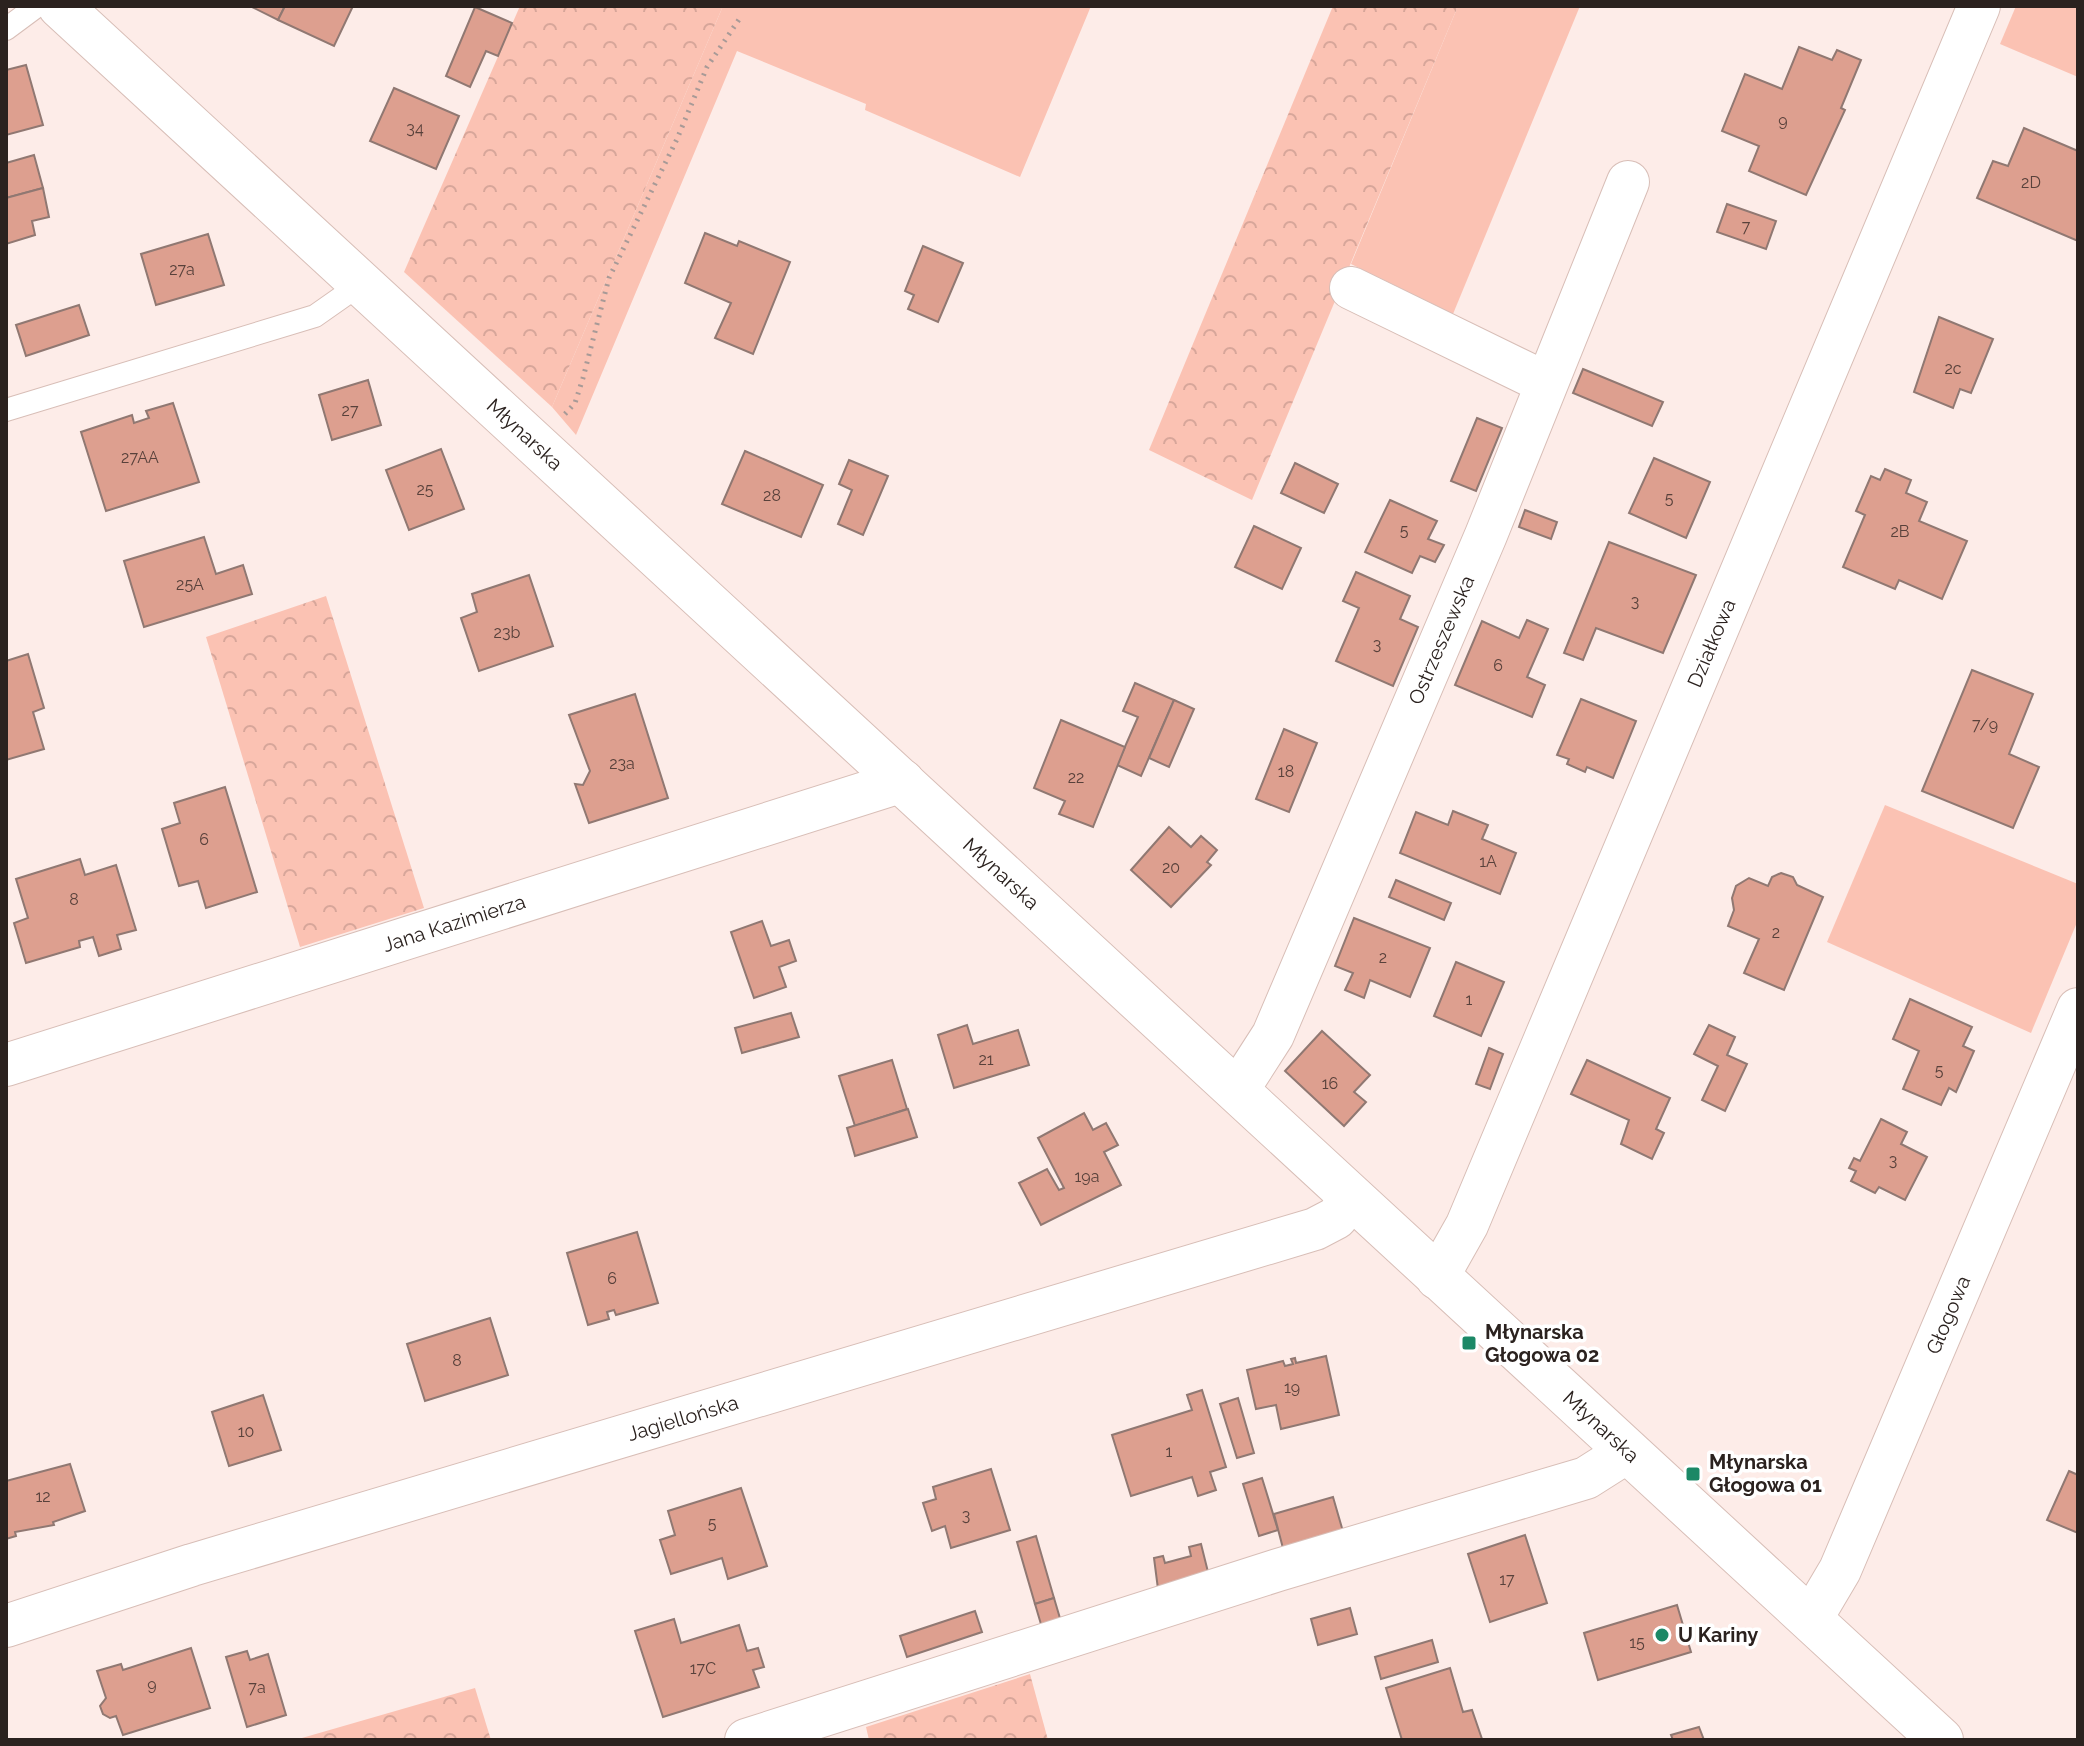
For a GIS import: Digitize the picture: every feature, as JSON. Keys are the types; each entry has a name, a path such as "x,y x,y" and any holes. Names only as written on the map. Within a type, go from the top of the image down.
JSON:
{"street":[{"name":"Młynarska","path":"60,6 1941,1740"},
{"name":"Działkowa","path":"1437,1278 1467,1225 1979,6"},
{"name":"Ostrzeszewska","path":"1237,1091 1273,1035 1486,535 1628,182"},
{"path":"1351,288 1546,383"},
{"name":"Jana Kazimierza","path":"6,1065 903,781"},
{"name":"Głogowa","path":"1811,1619 1840,1570 2078,1009"},
{"name":"Jagiellońska","path":"6,1626 192,1565 1315,1229 1336,1218 1352,1198"},
{"path":"746,1740 1278,1570 1586,1478 1627,1452"}],"lane":[{"path":"6,29 37,6"},
{"path":"6,410 315,316 362,283"}],"path":[{"path":"539,446 575,403 609,278 677,139 707,67 742,15"}],"green space":[{"path":"520,6 723,6 552,407 404,272"},
{"path":"723,6 1091,6 1020,177 865,110 866,104 737,51 576,435 552,407"},
{"path":"1333,6 1458,6 1252,500 1149,450"},
{"path":"1458,6 1580,6 1453,314 1351,264"},
{"path":"2016,6 2078,6 2078,77 2000,44"},
{"path":"326,596 424,908 300,947 206,637"},
{"path":"1885,805 2078,884 2078,920 2031,1033 1827,942"},
{"path":"1030,1674 1048,1740 869,1740 866,1727"},
{"path":"475,1688 491,1740 295,1740"}],"building":[{"path":"250,6 285,6 278,20"},
{"path":"285,6 353,6 334,46 278,20"},
{"path":"475,7 512,23 498,56 486,51 470,87 446,76"},
{"path":"1799,47 1832,60 1837,50 1861,60 1841,108 1845,110 1806,195 1749,171 1759,146 1722,131 1745,74 1782,89"},
{"path":"26,65 43,125 6,135 6,70"},
{"path":"394,88 459,116 436,169 370,141"},
{"path":"2024,128 2078,151 2078,241 1977,198 1993,161 2008,166"},
{"path":"34,155 43,188 6,198 6,163"},
{"path":"43,188 49,217 32,221 35,235 6,244 6,198"},
{"path":"1727,204 1776,221 1766,249 1717,232"},
{"path":"705,233 737,246 739,241 790,262 753,354 715,338 731,303 685,283"},
{"path":"208,234 224,285 156,305 141,254"},
{"path":"923,246 963,263 938,322 908,309 914,295 905,291"},
{"path":"79,305 89,335 26,356 16,325"},
{"path":"1939,317 1993,339 1971,393 1960,389 1953,408 1914,392"},
{"path":"1583,369 1663,402 1652,426 1573,393"},
{"path":"368,380 381,425 332,440 319,395"},
{"path":"173,403 199,482 106,511 81,432 132,415 134,423 149,418 146,411"},
{"path":"1477,418 1502,428 1476,491 1451,481"},
{"path":"441,449 464,509 409,530 386,470"},
{"path":"745,451 823,485 801,537 722,504"},
{"path":"1654,458 1710,482 1686,538 1629,513"},
{"path":"849,460 888,476 863,535 838,524 852,490 839,484"},
{"path":"1295,463 1338,484 1324,513 1281,493"},
{"path":"1885,469 1911,480 1906,493 1927,502 1919,521 1967,541 1942,599 1899,580 1895,589 1843,567 1865,515 1856,511 1871,476 1880,480"},
{"path":"1390,500 1437,521 1428,539 1444,545 1435,562 1420,556 1412,573 1365,552"},
{"path":"1525,510 1557,522 1551,539 1519,527"},
{"path":"1254,526 1301,548 1282,589 1235,567"},
{"path":"204,537 216,574 243,565 252,594 144,627 124,561"},
{"path":"1609,542 1696,575 1663,653 1596,628 1583,660 1564,653"},
{"path":"1356,572 1410,596 1400,619 1418,627 1393,686 1336,661 1359,608 1343,601"},
{"path":"529,575 553,646 479,671 461,618 477,612 472,594"},
{"path":"1527,620 1548,629 1527,677 1545,685 1532,717 1455,685 1482,621 1519,638"},
{"path":"28,654 44,708 33,712 44,749 6,760 6,661"},
{"path":"1972,670 2033,694 2009,754 2039,767 2013,828 1922,791"},
{"path":"1135,683 1174,700 1141,776 1117,765 1138,717 1123,711"},
{"path":"635,694 668,798 589,823 575,784 583,785 590,771 569,715"},
{"path":"1581,699 1636,721 1613,778 1587,767 1585,772 1567,764 1569,759 1557,755"},
{"path":"1174,700 1194,709 1169,767 1149,758"},
{"path":"1061,720 1125,747 1093,827 1059,814 1065,801 1034,788"},
{"path":"1284,729 1317,743 1289,812 1256,799"},
{"path":"225,787 257,892 206,908 198,881 179,886 162,829 180,823 174,803"},
{"path":"1453,811 1488,825 1482,839 1516,853 1500,894 1400,853 1416,812 1448,825"},
{"path":"1169,827 1191,847 1201,836 1217,850 1207,862 1211,865 1171,907 1131,870"},
{"path":"80,859 85,875 116,865 136,930 117,935 121,949 99,956 93,937 79,941 80,947 26,963 14,923 28,918 16,879"},
{"path":"1781,873 1793,877 1797,885 1823,897 1784,990 1744,973 1759,939 1728,926 1734,910 1732,898 1736,886 1749,878 1768,886 1772,877"},
{"path":"1396,880 1451,903 1444,920 1389,897"},
{"path":"1354,918 1430,948 1410,997 1370,980 1364,998 1345,990 1353,973 1335,966"},
{"path":"762,921 771,946 789,940 796,961 779,967 786,987 754,998 731,932"},
{"path":"1456,962 1504,982 1481,1036 1434,1016"},
{"path":"1910,999 1972,1027 1963,1046 1974,1051 1956,1092 1949,1088 1941,1105 1903,1089 1919,1051 1893,1039"},
{"path":"791,1013 799,1037 742,1053 735,1028"},
{"path":"967,1025 973,1044 1018,1030 1029,1065 954,1088 938,1035"},
{"path":"1709,1025 1735,1037 1727,1055 1747,1064 1725,1111 1702,1100 1718,1066 1694,1054"},
{"path":"1322,1031 1370,1075 1354,1092 1366,1102 1344,1126 1285,1071"},
{"path":"1489,1048 1503,1054 1490,1089 1476,1084"},
{"path":"892,1060 907,1109 855,1126 839,1076"},
{"path":"1587,1060 1670,1098 1656,1129 1664,1133 1652,1159 1621,1144 1629,1120 1571,1094"},
{"path":"908,1109 917,1137 855,1156 847,1128"},
{"path":"1084,1113 1093,1130 1106,1123 1118,1145 1104,1152 1121,1185 1041,1225 1019,1183 1047,1169 1059,1190 1064,1188 1038,1138"},
{"path":"1881,1119 1907,1132 1901,1144 1927,1157 1905,1200 1879,1187 1875,1193 1851,1181 1856,1171 1849,1168 1854,1158 1860,1161"},
{"path":"637,1232 658,1303 616,1315 614,1310 607,1312 609,1319 588,1325 567,1253"},
{"path":"490,1318 508,1375 425,1401 407,1344"},
{"path":"1326,1356 1339,1415 1281,1429 1276,1405 1256,1409 1247,1370 1283,1361 1285,1366 1293,1364 1291,1359 1295,1358 1296,1363"},
{"path":"1202,1390 1226,1467 1210,1472 1216,1490 1198,1496 1192,1477 1131,1496 1112,1435 1192,1410 1187,1395"},
{"path":"263,1395 281,1450 229,1466 212,1412"},
{"path":"1238,1398 1254,1453 1237,1458 1220,1404"},
{"path":"70,1464 85,1511 53,1522 54,1525 15,1532 16,1536 6,1539 6,1481"},
{"path":"991,1469 1010,1530 951,1548 945,1526 932,1531 923,1503 936,1499 933,1487"},
{"path":"2069,1471 2078,1475 2078,1533 2047,1520"},
{"path":"1262,1478 1278,1530 1259,1536 1243,1484"},
{"path":"741,1488 767,1566 728,1579 722,1558 671,1574 660,1540 675,1535 668,1511"},
{"path":"1333,1497 1344,1535 1284,1552 1274,1514"},
{"path":"1525,1535 1547,1603 1490,1622 1468,1554"},
{"path":"1036,1536 1054,1598 1035,1604 1017,1542"},
{"path":"1201,1544 1209,1576 1158,1589 1154,1558 1163,1556 1165,1563 1191,1556 1189,1547"},
{"path":"1054,1598 1062,1625 1043,1631 1035,1604"},
{"path":"1677,1605 1691,1652 1598,1680 1584,1633"},
{"path":"1350,1608 1357,1634 1318,1645 1311,1619"},
{"path":"975,1611 982,1632 907,1657 900,1636"},
{"path":"674,1619 681,1643 739,1625 747,1651 758,1648 764,1667 753,1670 759,1687 663,1717 635,1631"},
{"path":"1432,1640 1438,1662 1381,1679 1375,1657"},
{"path":"191,1648 210,1708 123,1735 116,1716 110,1718 103,1714 100,1706 106,1698 97,1671 121,1664 123,1670"},
{"path":"247,1651 250,1660 268,1654 286,1715 247,1727 226,1657"},
{"path":"1450,1668 1463,1712 1472,1710 1482,1739 1402,1740 1386,1688"},
{"path":"1699,1727 1704,1740 1673,1740 1671,1735"}],"place":[{"name":"Młynarska Głogowa 02","path":"1469,1343"},
{"name":"Młynarska Głogowa 01","path":"1693,1474"},
{"name":"U Kariny","path":"1662,1635"}]}
